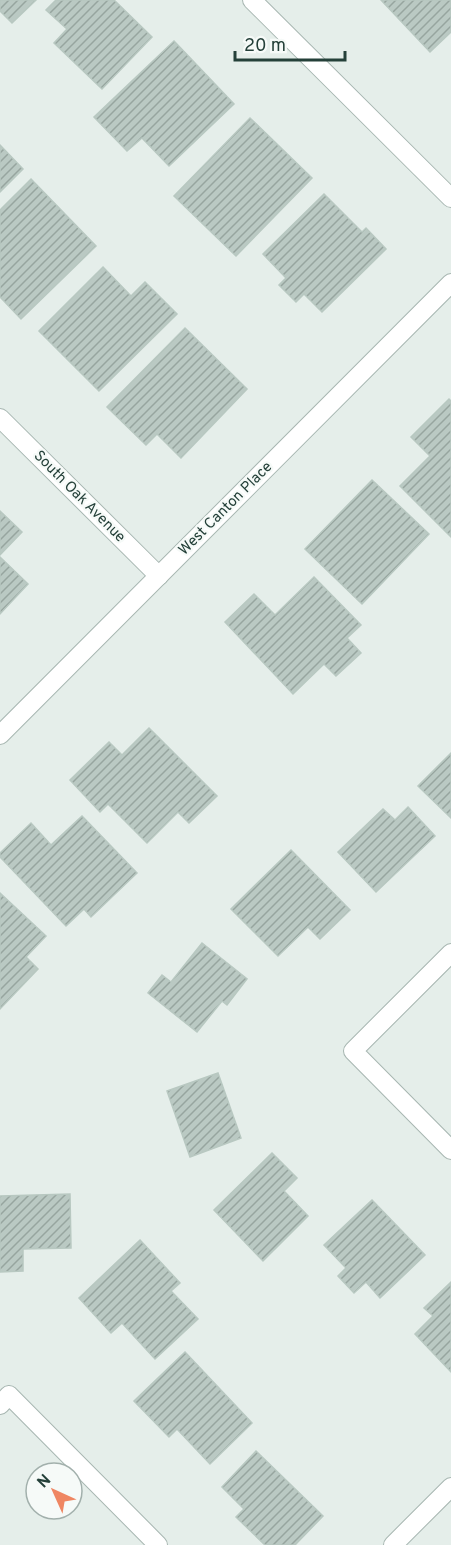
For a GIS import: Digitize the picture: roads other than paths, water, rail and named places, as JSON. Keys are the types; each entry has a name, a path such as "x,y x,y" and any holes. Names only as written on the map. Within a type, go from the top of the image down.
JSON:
{"street":[{"path":"252,0 451,198"},
{"name":"West Canton Place","path":"0,735 451,283"},
{"name":"South Oak Avenue","path":"0,418 159,576"},
{"path":"451,952 353,1051 451,1150"},
{"path":"5,1400 158,1545"},
{"path":"393,1545 451,1487"}]}
